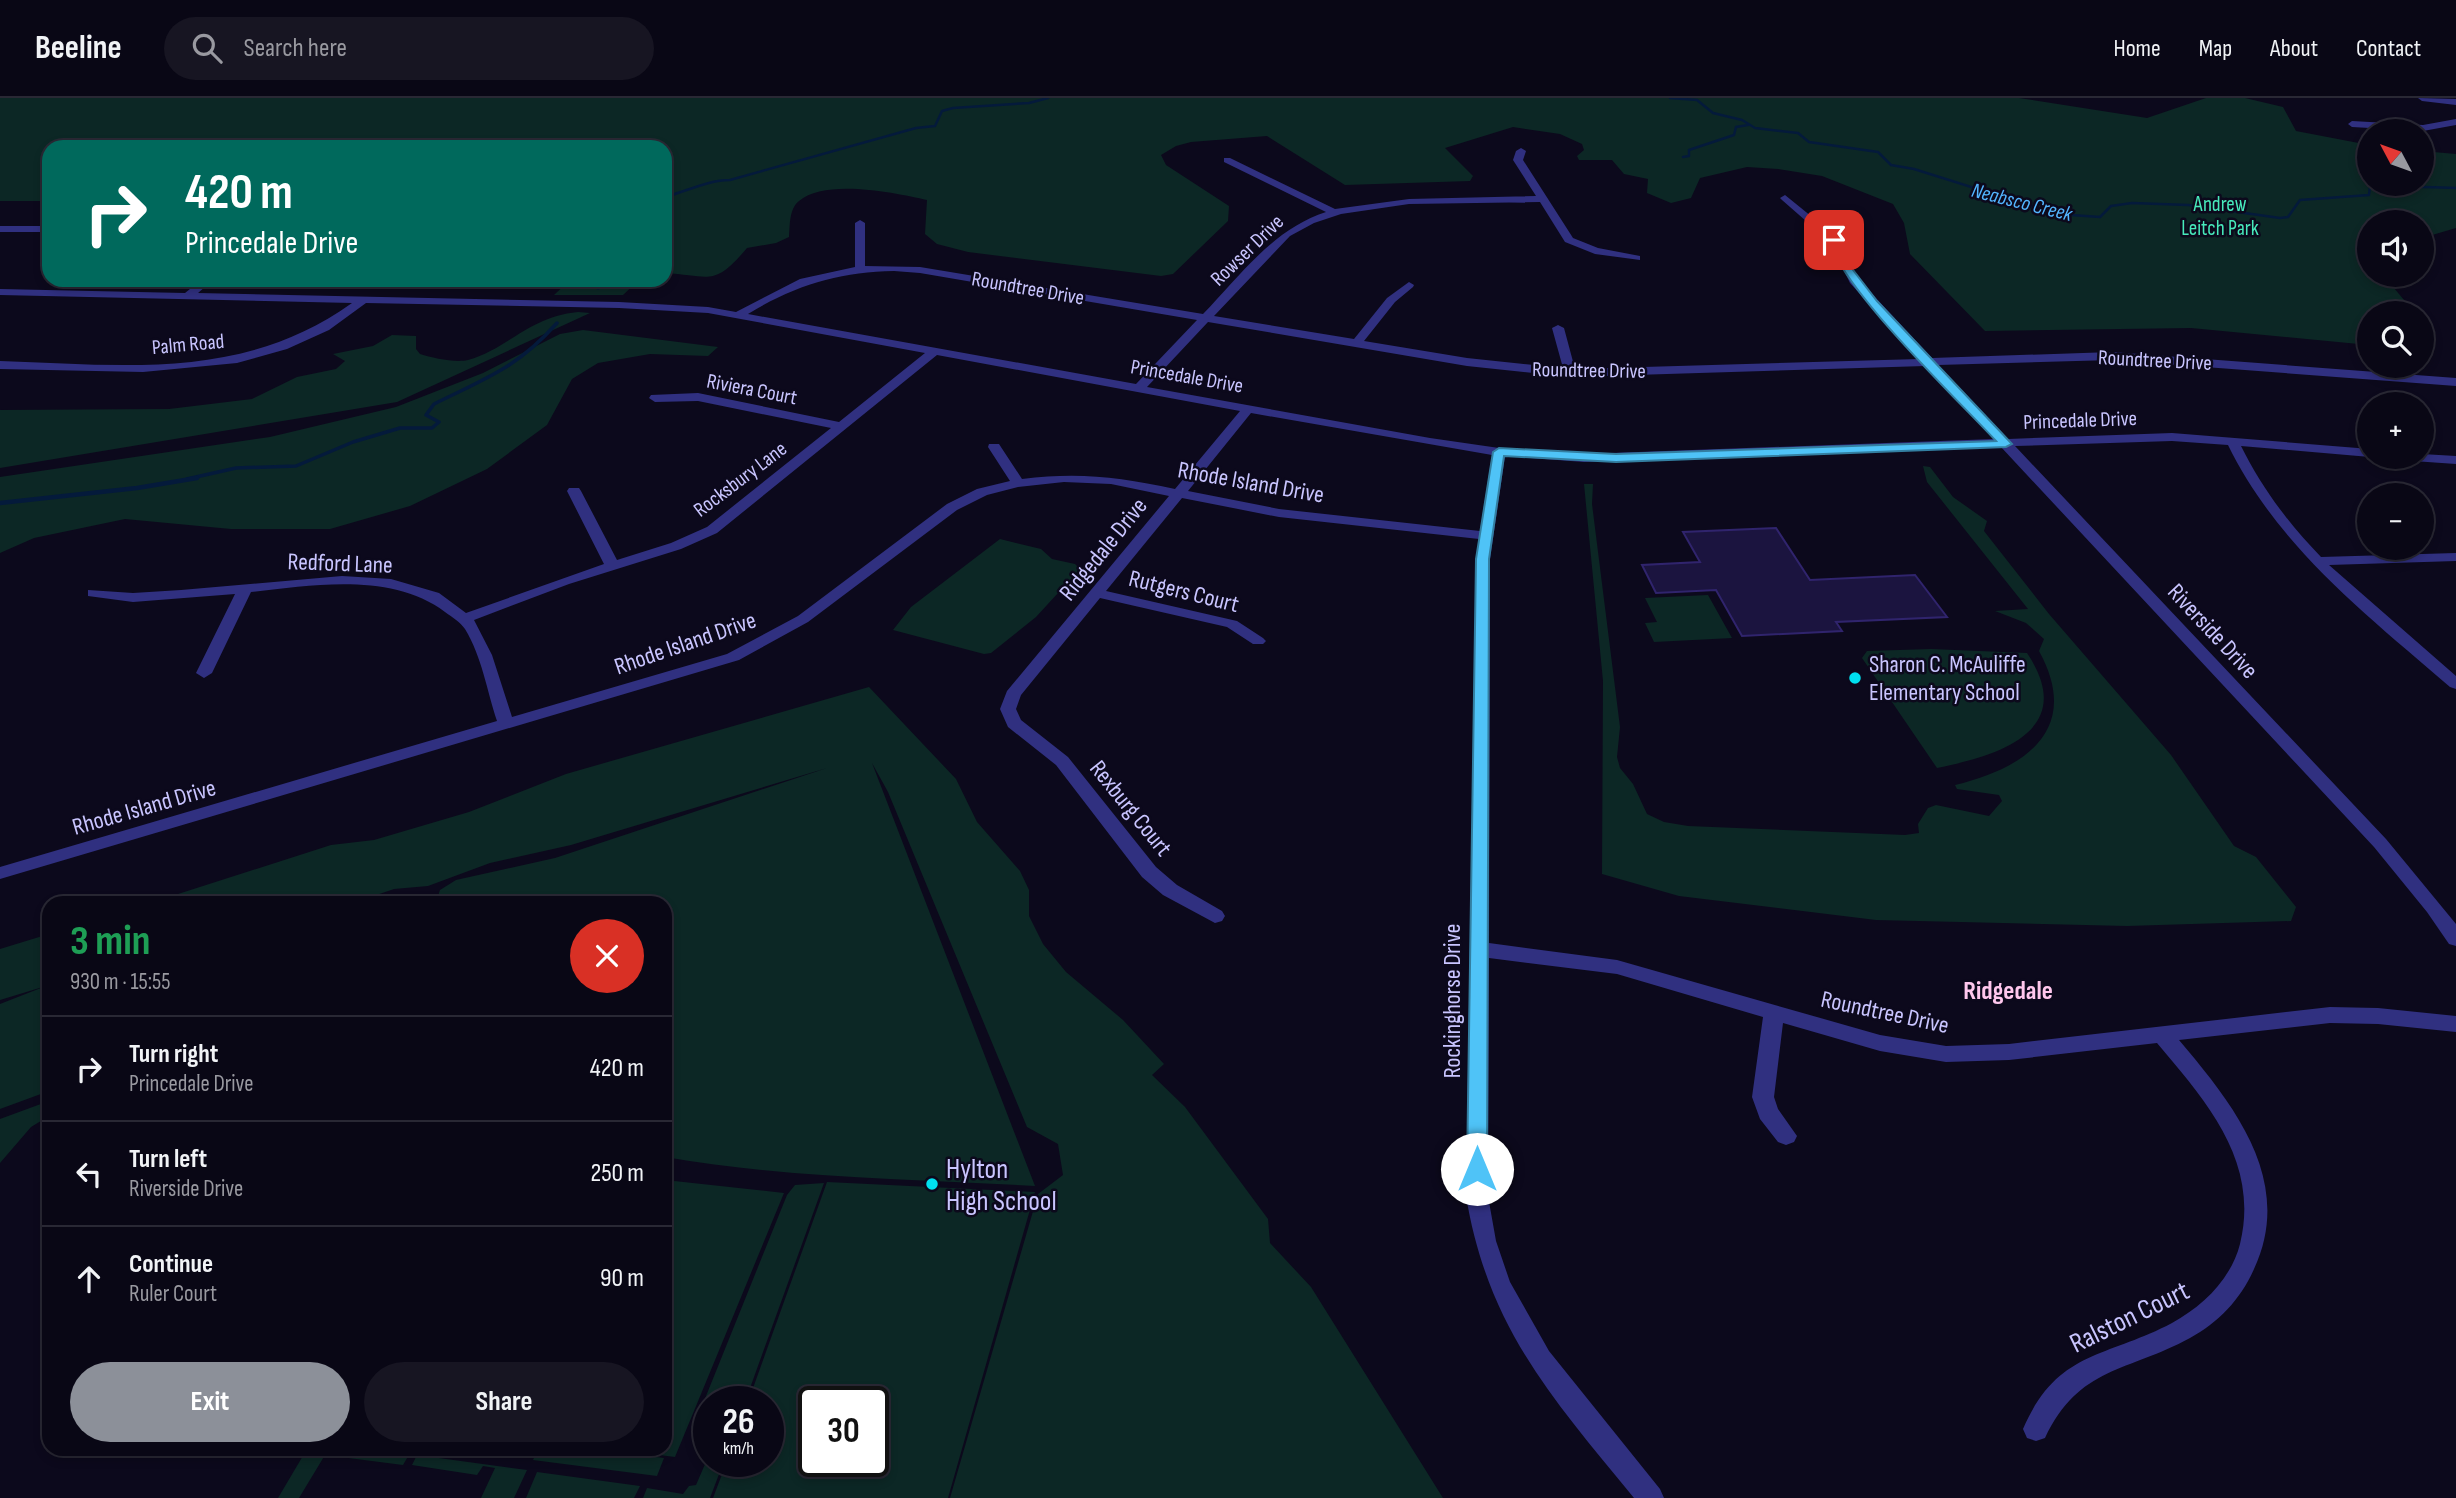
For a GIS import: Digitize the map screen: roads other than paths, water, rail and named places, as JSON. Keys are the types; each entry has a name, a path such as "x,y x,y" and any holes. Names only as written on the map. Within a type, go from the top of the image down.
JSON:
{"street":[{"path":"2422,98 2456,102"},
{"path":"2352,124 2407,128 2454,124"},
{"path":"1521,151 1518,160 1569,240 1595,251 1636,258"},
{"path":"1227,160 1333,212"},
{"name":"Riverside Drive","path":"1785,198 1826,231 1838,247 1854,281 2380,843 2434,907 2456,939"},
{"name":"Rowser Drive","path":"1138,389 1286,234 1305,222 1333,212 1382,204 1542,199"},
{"path":"860,223 860,269"},
{"path":"0,229 42,229"},
{"name":"Roundtree Drive","path":"739,315 769,294 797,282 860,269 920,270 1500,367 1570,373 2112,356 2456,382"},
{"path":"1356,344 1391,300 1409,285"},
{"path":"187,296 199,287"},
{"name":"Princedale Drive","path":"0,292 662,306 739,315 1248,409 1499,452 1616,458 2172,437 2357,452"},
{"name":"Palm Road","path":"0,365 154,368 232,360 309,337 338,321 364,299"},
{"path":"1558,328 1570,373"},
{"name":"Rocksbury Lane","path":"465,618 612,565 676,546 712,530 934,351"},
{"name":"Riviera Court","path":"655,398 698,397 841,426"},
{"name":"Ridgedale Drive","path":"1014,723 1008,709 1013,694 1248,409"},
{"path":"2232,441 2241,463 2267,504 2318,561 2456,684"},
{"path":"994,447 1018,483"},
{"name":"Rockinghorse Drive","path":"1499,452 1483,559 1477,1196 1489,1263 1500,1293 1525,1339 1651,1498"},
{"path":"2434,458 2456,460"},
{"name":"Rhode Island Drive","path":"0,873 733,657 803,619 952,507 982,492 1018,483 1088,478 1279,513 1486,536"},
{"path":"574,491 612,565"},
{"path":"2318,561 2456,557"},
{"name":"Redford Lane","path":"93,593 142,597 310,581 376,583 426,595 465,618"},
{"path":"204,673 246,587"},
{"name":"Rutgers Court","path":"1096,593 1232,624 1258,641"},
{"path":"465,618 474,632 506,724"},
{"name":"Rexburg Court","path":"1014,723 1062,761 1159,881 1180,897 1215,916"},
{"name":"Roundtree Drive","path":"1478,949 1617,967 1881,1043 1947,1054 2008,1052 2330,1016 2378,1016 2456,1024"},
{"path":"1774,1013 1763,1097 1768,1113 1786,1136"},
{"name":"Ralston Court","path":"2036,1429 2054,1393 2071,1378 2179,1331 2202,1317 2226,1296 2243,1270 2254,1242 2257,1227 2255,1184 2239,1140 2217,1101 2162,1034"}],"waterway":[{"path":"672,195 916,128 935,126 942,111 953,108 1029,103 1048,98"},
{"name":"Neabsco Creek","path":"1670,98 1697,100 1713,113 1742,120 1755,128 1798,133 1809,142 1878,152 1891,165 1914,169 2057,214 2100,217 2111,206 2132,203 2188,205 2280,218 2288,217 2300,200 2369,195 2370,186 2374,184 2456,188"},
{"path":"1683,157 1689,156 1689,150 1734,135 1736,127 1748,125"},
{"path":"187,479 236,468 296,466 353,442 400,428 432,428 439,422 426,415 434,404 514,362 557,323"},
{"path":"0,503 137,488 197,478"}],"place":[{"name":"Sharon C. McAuliffe Elementary School","path":"1855,678"},
{"name":"Hylton High School","path":"932,1184"}],"district":[{"name":"Ridgedale","path":"2008,990"}],"park label":[{"name":"Andrew Leitch Park","path":"2220,216"}]}
